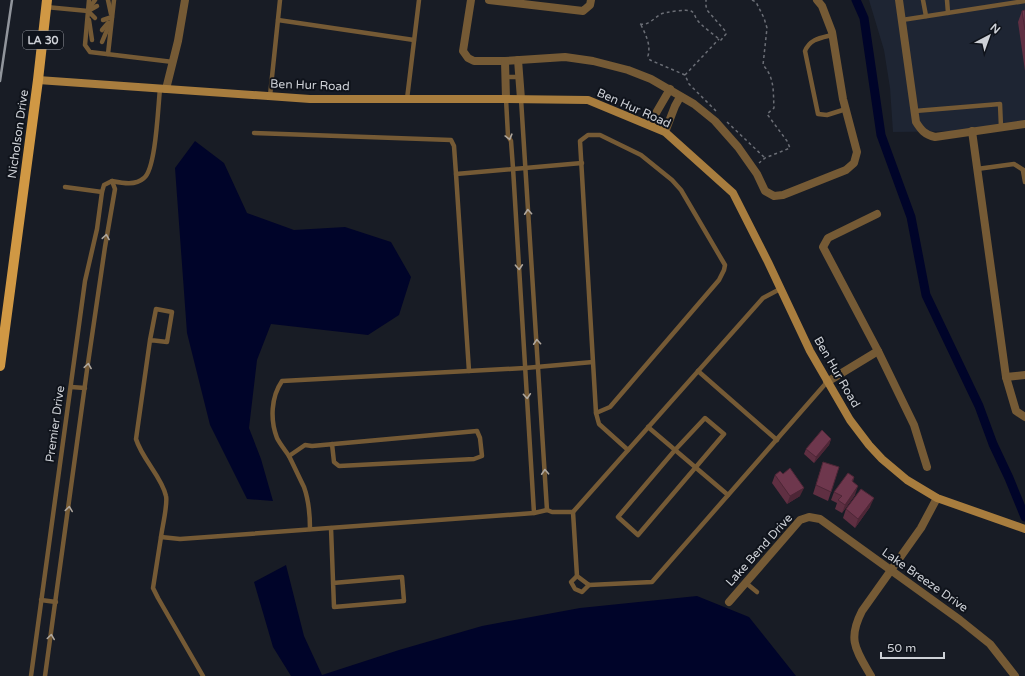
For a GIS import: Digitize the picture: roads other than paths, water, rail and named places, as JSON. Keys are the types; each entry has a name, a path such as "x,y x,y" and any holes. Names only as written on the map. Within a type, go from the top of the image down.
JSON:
{"main road":[{"name":"Nicholson Drive","path":"0,366 38,80 46,4"}],"street":[{"path":"163,89 173,62 185,0"},
{"path":"470,0 463,51 468,58 474,61 505,61 565,57 593,61 628,70 651,79 694,104 715,121 738,147 753,169 765,191 774,196 784,194 846,170 854,163 857,152 846,109 832,35 822,6 817,0"},
{"path":"489,0 583,11 590,5 591,0"},
{"path":"899,0 916,122 920,129 928,135 935,137 1025,124"},
{"path":"518,60 521,99"},
{"path":"505,61 506,99"},
{"name":"Ben Hur Road","path":"38,80 310,99 588,100 665,132 733,194 810,351 850,420 868,445 907,480 937,498 1025,529"},
{"path":"649,125 670,89"},
{"path":"665,132 672,112 680,97"},
{"path":"972,131 1006,377 1016,411 1025,417"},
{"path":"877,214 828,238 823,247 878,351 914,425 927,467"},
{"path":"827,382 878,351"},
{"path":"1006,377 1025,375"},
{"path":"871,676 859,655 853,636 856,622 862,611 921,528 937,498"},
{"name":"Lake Breeze Drive","path":"810,518 820,519 960,620 990,644 1015,676"},
{"name":"Lake Bend Drive","path":"729,602 800,520 810,518"}],"lane":[{"path":"89,0 85,45 87,50 90,52 173,62"},
{"path":"92,40 88,11 95,0"},
{"path":"102,42 112,17 108,0"},
{"path":"108,54 114,0"},
{"path":"270,96 280,0"},
{"path":"407,99 419,0"},
{"path":"923,0 926,16"},
{"path":"947,0 948,13"},
{"path":"902,20 1025,1"},
{"path":"46,4 88,11 95,18"},
{"path":"88,11 97,6"},
{"path":"106,7 112,17"},
{"path":"88,11 94,29"},
{"path":"103,20 112,17"},
{"path":"102,30 112,17"},
{"path":"278,20 414,40"},
{"path":"832,35 814,40 808,44 805,51 818,114 827,115 846,109"},
{"path":"506,77 519,77"},
{"path":"65,187 102,192 104,185 112,181 125,183 137,182 145,178 149,172 163,89"},
{"path":"506,99 508,136 511,141 513,168 534,513"},
{"path":"521,99 547,510"},
{"path":"915,111 1000,104 1001,127"},
{"path":"661,105 672,112"},
{"path":"254,133 451,140 454,146 469,371"},
{"path":"596,413 610,407 719,280 725,265 681,190 672,180 641,155 600,135 588,135 580,142 596,413 599,424 628,450"},
{"path":"456,174 582,163"},
{"path":"977,169 1014,164 1024,171 1025,182"},
{"name":"Premier Drive","path":"45,676 105,247 115,189 112,181"},
{"name":"Premier Drive","path":"31,676 85,281 97,229 102,192"},
{"path":"589,585 582,592 575,589 571,582 577,576 573,512 763,298 780,289"},
{"path":"150,340 167,342 172,312 156,309 150,340 136,438 138,448 167,497 154,588 158,598 203,676"},
{"path":"310,530 310,509 304,488 289,456 277,437 272,418 276,389 282,381 525,368 593,362"},
{"path":"698,371 778,440"},
{"path":"577,576 589,585 652,582 778,440 827,382"},
{"path":"71,388 85,388"},
{"path":"705,418 724,434 638,535 618,517 675,450 705,418"},
{"path":"648,427 728,495"},
{"path":"289,456 305,444 312,446 332,444 477,431 480,438 482,456 474,459 339,466 334,462 332,444"},
{"path":"161,537 180,539 310,530 534,513 547,510 552,512 573,512"},
{"path":"331,528 333,583 334,607 404,602 402,577 333,583"},
{"path":"746,583 757,592"},
{"path":"41,600 56,602"}],"water":[{"path":"195,141 224,163 247,213 294,230 345,227 391,242 411,277 399,315 368,335 271,324 257,360 249,428 261,459 273,501 247,499 210,425 187,333 175,168"},
{"path":"286,565 304,636 322,675 399,650 482,626 580,608 697,596 749,617 796,676 291,676 273,647 254,582"}],"waterway":[{"path":"856,0 864,18 881,135 911,217 926,295 979,406 993,444 1025,517"}],"railway":[{"path":"0,81 12,0"}]}
